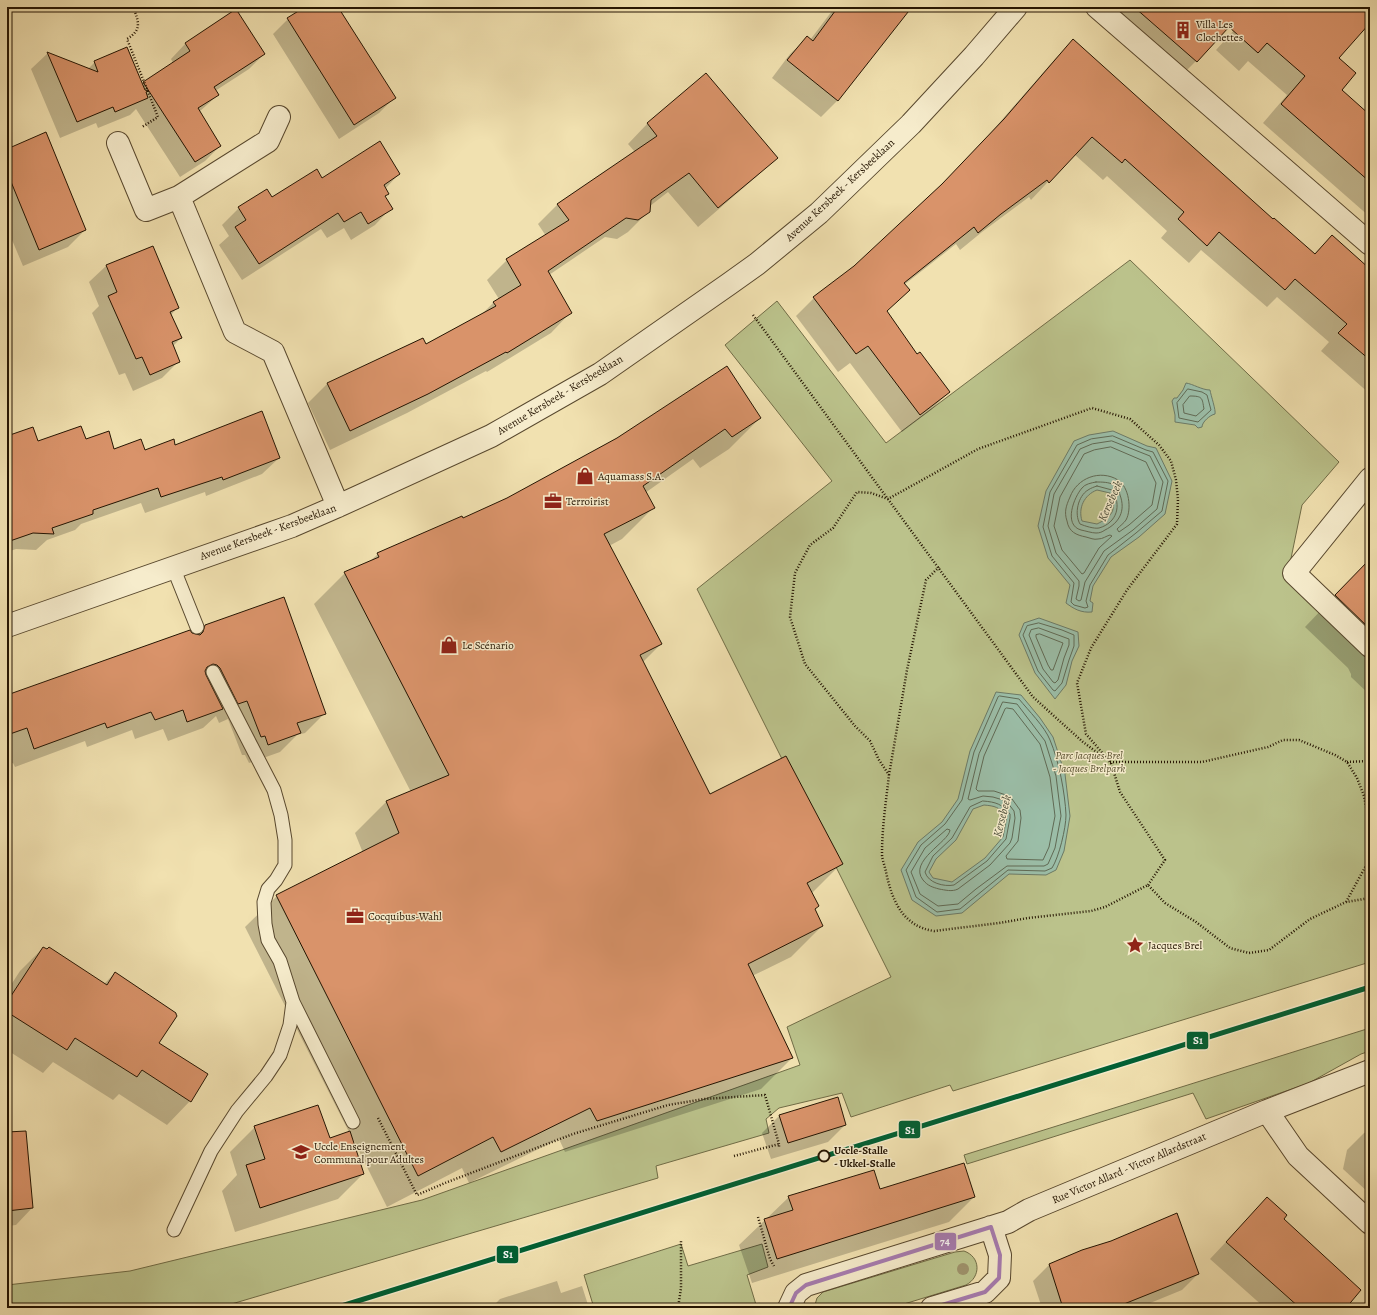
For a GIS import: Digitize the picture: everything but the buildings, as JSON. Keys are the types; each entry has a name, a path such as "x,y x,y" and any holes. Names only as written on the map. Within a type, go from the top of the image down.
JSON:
{"street":[{"name":"Avenue Kersbeek - Kersbeeklaan","path":"7,626 292,526 491,436 600,374 757,264 819,213 911,124 974,56 1016,7"},
{"path":"1097,7 1370,244"},
{"path":"118,143 146,210 180,197 268,141 279,117"},
{"path":"180,197 235,332 273,352 338,506"},
{"path":"1370,479 1294,573 1370,646"},
{"name":"Rue Victor Allard - Victor Allardstraat","path":"789,1308 796,1293 806,1285 1008,1222 1029,1210 1267,1111 1370,1071"},
{"path":"1267,1111 1298,1156 1370,1223"},
{"path":"932,1308 985,1292 999,1278 1000,1255 991,1227"}],"lane":[{"path":"173,567 197,627"},
{"path":"213,672 274,790 281,815 285,840 285,865 276,880 268,889 264,902 265,924 268,940 280,961 294,1002 353,1122"},
{"path":"174,1230 211,1150 237,1111 266,1076 280,1055 290,1025 294,1002"}],"path":[{"path":"118,143 158,117 127,39 135,34 139,25 133,7"},
{"path":"753,315 1033,697 1083,742 1111,763 1202,762 1268,747 1283,740 1299,740 1335,755 1347,762 1357,778 1364,796 1370,827"},
{"path":"889,775 879,760 870,741 855,726 805,664 790,617 795,573 810,545 833,528 857,492 888,499 978,449 1092,408 1130,419 1159,444 1171,461 1176,480 1178,499 1177,524 1127,590 1091,648 1077,684 1086,734 1111,763 1120,792 1165,860 1148,885 1105,907 1091,911 934,931 926,930 910,920 899,910 890,892 882,855 885,800 907,670 926,580 938,567"},
{"path":"1347,762 1370,761"},
{"path":"1346,902 1368,862 1370,840"},
{"path":"1148,885 1165,903 1196,922 1230,948 1249,953 1269,950 1310,919 1346,902 1370,898"},
{"path":"377,1118 417,1195 444,1183 573,1134 668,1105 697,1100 765,1095 779,1146 734,1156"},
{"path":"758,1217 760,1230 774,1266"},
{"path":"678,1308 681,1288 681,1241"}],"green space":[{"name":"Parc Jacques Brel - Jacques Brelpark","path":"1130,260 1339,462 1302,505 1288,573 1370,657 1370,962 953,1091 950,1085 851,1117 842,1093 779,1108 766,1119 769,1133 656,1166 658,1178 218,1308 7,1308 7,1285 130,1271 422,1200 800,1065 787,1027 891,977 697,589 832,481 725,345 777,301 886,443"},
{"path":"1370,1028 1370,1051 1361,1054 1309,1083 1206,1119 1193,1093 967,1164 964,1155"},
{"path":"681,1244 688,1266 762,1244 768,1267 747,1275 757,1308 594,1308 584,1275"},
{"path":"964,1251 974,1258 977,1267 974,1277 966,1285 891,1308 814,1308 817,1298 823,1292 955,1252"}],"water":[{"path":"1186,383 1210,390 1215,414 1203,423 1202,427 1198,428 1195,425 1175,422 1172,401 1174,398 1177,398"},
{"path":"1113,431 1147,446 1156,448 1172,481 1165,514 1139,537 1111,557 1093,586 1090,601 1093,603 1092,612 1084,612 1066,603 1070,585 1048,558 1038,526 1046,491 1074,441 1089,435","holes":["1097,490 1110,493 1113,504 1110,515 1097,524 1082,521 1081,511 1085,499 1092,492"]},
{"path":"1039,618 1078,632 1079,646 1072,661 1066,685 1055,699 1035,673 1019,635 1024,623"},
{"path":"996,692 1021,695 1053,737 1065,774 1070,816 1064,851 1056,870 1046,875 1009,874 962,913 936,916 912,900 901,870 918,842 942,822 958,799 970,751","holes":["984,805 999,809 1007,816 1003,837 985,858 952,882 933,878 929,872 936,859 956,840 973,809"]}],"transit line":[{"name":"S1","path":"335,1308 1370,987"},
{"name":"74","path":"789,1308 796,1293 806,1285 991,1227 1000,1255 999,1278 985,1292 932,1308"}],"place":[{"name":"Villa Les Clochettes","path":"1183,30"},
{"name":"Aquamass S.A.","path":"585,476"},
{"name":"Terroirist","path":"553,501"},
{"name":"Le Scénario","path":"449,645"},
{"name":"Cocquibus-Wahl","path":"355,916"},
{"name":"Jacques Brel","path":"1135,945"},
{"name":"Uccle Enseignement Communal pour Adultes","path":"301,1152"},
{"name":"Uccle-Stalle - Ukkel-Stalle","path":"824,1156"}],"water label":[{"name":"Kersebeek","path":"1110,501"},
{"name":"Kersebeek","path":"1002,816"}]}
